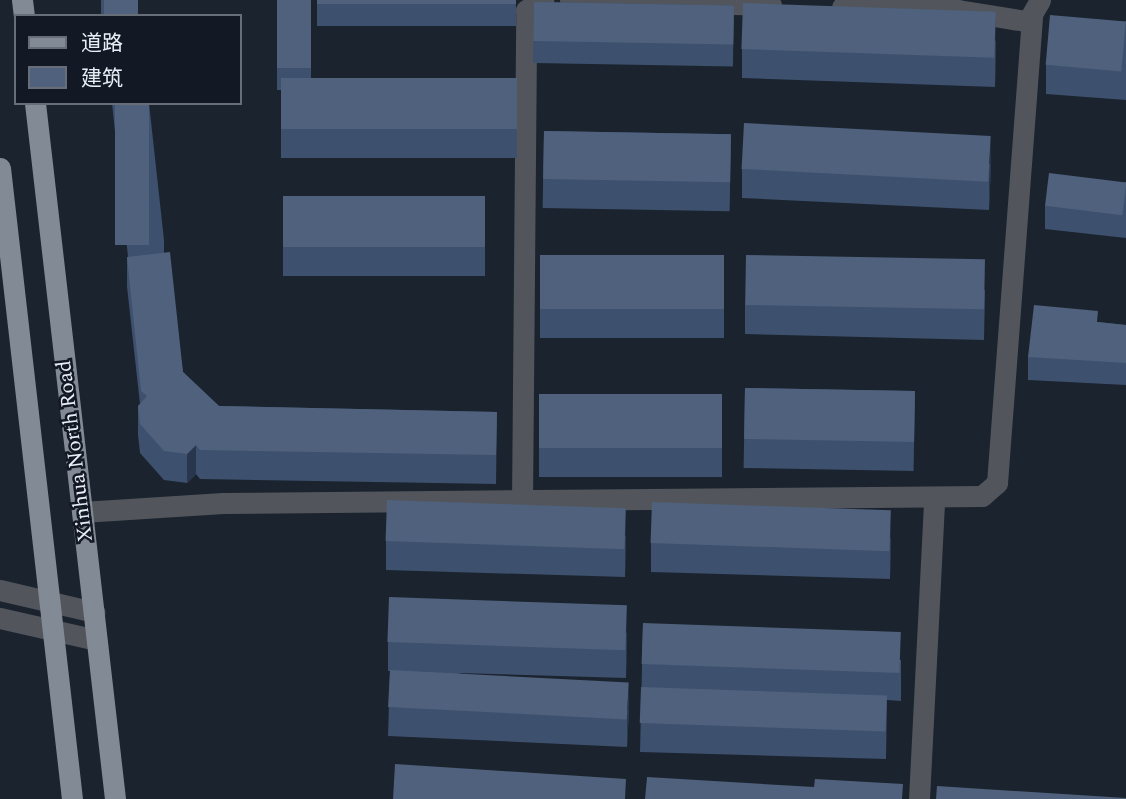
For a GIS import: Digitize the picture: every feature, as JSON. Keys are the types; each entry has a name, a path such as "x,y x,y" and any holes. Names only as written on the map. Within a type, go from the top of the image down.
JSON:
{"main road":[{"name":"Xinhua North Road","path":"35,105 115,799"},
{"name":"Xinhua North Road","path":"0,168 72,799"}],"street":[{"path":"522,502 526,10 543,0"},
{"path":"570,0 792,6"},
{"path":"82,512 223,503 934,499 982,496 998,482 1031,22 1040,0"},
{"path":"820,6 958,10 1031,22"},
{"path":"919,799 934,499"},
{"path":"0,590 94,611"},
{"path":"0,618 97,640"}],"building":[{"path":"104,0 138,0 138,14 104,14"},
{"path":"277,0 311,0 311,68 277,68"},
{"path":"317,0 516,0 516,4 317,4"},
{"path":"534,2 734,5 733,44 533,41"},
{"path":"743,3 996,12 994,58 741,49"},
{"path":"1050,15 1126,22 1121,71 1046,65"},
{"path":"281,78 517,78 517,129 281,129"},
{"path":"115,105 149,105 149,245 115,245"},
{"path":"744,123 991,136 988,182 742,169"},
{"path":"544,131 731,134 730,182 543,179"},
{"path":"1049,173 1126,182 1122,215 1045,206"},
{"path":"283,196 485,196 485,247 283,247"},
{"path":"170,252 183,372 219,406 497,412 496,455 200,450 196,445 187,454 164,451 140,424 138,406 147,396 141,391 127,257"},
{"path":"540,255 724,255 724,309 540,309"},
{"path":"746,255 985,259 984,309 745,305"},
{"path":"1034,305 1098,311 1097,322 1126,325 1126,363 1028,357"},
{"path":"745,388 915,391 914,442 744,439"},
{"path":"539,394 722,394 722,448 539,448"},
{"path":"387,500 626,508 624,549 386,541"},
{"path":"652,502 891,510 889,551 651,543"},
{"path":"389,597 627,605 625,650 387,642"},
{"path":"643,623 901,632 899,673 642,664"},
{"path":"390,670 629,683 627,719 388,707"},
{"path":"641,687 887,696 886,732 640,723"},
{"path":"395,764 626,779 625,799 393,799"},
{"path":"647,777 814,787 815,779 903,784 902,799 645,799"},
{"path":"937,786 1126,798 1126,799 936,799"}]}
